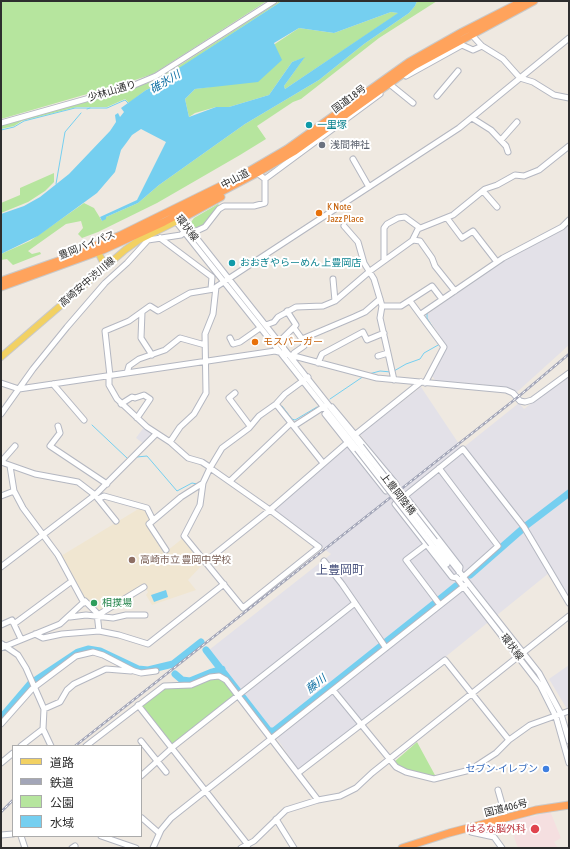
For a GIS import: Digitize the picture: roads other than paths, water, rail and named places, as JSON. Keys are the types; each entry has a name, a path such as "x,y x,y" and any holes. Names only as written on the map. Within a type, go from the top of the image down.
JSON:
{"highway":[{"name":"国道18号","path":"261,176 392,80 523,1"},
{"name":"国道18号","path":"176,216 306,136 388,75 428,50 470,32 534,1"},
{"name":"中山道","path":"176,216 261,176"},
{"name":"豊岡バイパス","path":"1,287 176,216"},
{"name":"豊岡バイパス","path":"1,281 96,249"},
{"name":"国道406号","path":"402,848 506,818 554,806 569,805"}],"main road":[{"name":"高崎安中渋川線","path":"1,357 105,266 138,240 176,216"},
{"path":"96,249 105,266"}],"street":[{"name":"少林山通り","path":"1,123 132,86 156,76 274,1"},
{"path":"470,32 482,46 498,56 520,78 533,82 554,95 569,97"},
{"path":"308,377 285,394 276,404 259,416 250,426 222,448 210,468 202,483 200,504 184,536 243,608 319,547 230,481 210,468 202,462 188,458 170,442 156,434 121,404 112,391 109,376 105,331 129,321 150,306 158,311 190,293 213,289 472,118 569,38"},
{"path":"192,233 205,227 219,208 224,206 254,206 264,203 261,176 417,69 462,45 473,50 482,46"},
{"path":"437,96 458,71"},
{"path":"392,86 413,103"},
{"path":"472,118 491,130 506,146 508,152"},
{"path":"501,140 517,122"},
{"path":"266,325 274,322 278,317 287,311 305,306 324,306 335,301 384,260 412,241 420,228 453,215 483,191 515,175 524,176 539,170 569,146"},
{"path":"353,159 369,187"},
{"path":"483,191 497,207"},
{"name":"環状線","path":"176,216 184,232 266,325 279,342 293,356 327,408"},
{"name":"環状線","path":"176,216 192,233 260,328 302,381 327,408 359,448"},
{"path":"384,260 384,228 387,224 398,218 405,217 420,228"},
{"path":"447,218 462,238 473,231 497,262"},
{"path":"421,314 497,262 562,227 569,220"},
{"path":"344,226 358,242 364,263 370,271 380,299 382,306 380,318 394,380"},
{"path":"1,414 67,326 105,283 148,240 181,234 184,232"},
{"path":"160,238 212,278 213,289 213,314 205,334 205,395 194,414 180,427 170,442"},
{"path":"412,241 420,241 432,258 435,266 455,291"},
{"path":"129,248 134,254"},
{"path":"333,279 335,301"},
{"path":"382,306 401,306 432,286 442,299"},
{"path":"302,339 365,312 380,299"},
{"path":"356,434 423,382 444,347 410,300"},
{"path":"279,342 294,328 296,323 287,311"},
{"path":"142,312 141,338 152,354"},
{"path":"230,338 233,344 236,344 260,328"},
{"path":"293,356 294,353 304,346 302,339 294,328"},
{"path":"318,363 322,354 363,332 367,340 384,333"},
{"path":"127,373 129,366 138,359 165,350 180,338 205,345"},
{"path":"1,383 19,389 280,352 356,373 394,380 482,386 506,390 513,393 520,401 525,402 532,400 569,373"},
{"path":"378,356 388,353"},
{"path":"53,384 84,420"},
{"path":"235,393 229,398 250,426"},
{"path":"121,404 132,397 135,398 144,395 150,399 137,418"},
{"path":"276,404 323,463"},
{"path":"230,481 293,425 327,408 334,407 396,484 386,491 325,414 327,408"},
{"path":"58,426 60,433 50,446 107,484"},
{"path":"1,567 42,535 96,497 156,434"},
{"path":"205,562 270,510 347,443"},
{"path":"15,446 1,462 35,474 78,482 96,497 116,521"},
{"name":"上豊岡陸橋","path":"359,448 433,542"},
{"path":"433,542 395,504 463,449 524,527 569,603"},
{"path":"10,466 14,491 23,508 58,555 84,603 85,602 98,615 99,631"},
{"path":"405,496 452,576 460,577 498,546 439,468"},
{"path":"166,550 149,524 176,501 202,483"},
{"path":"1,496 14,491"},
{"path":"96,497 104,496 147,508 154,520"},
{"path":"433,542 406,560 440,605"},
{"name":"環状線","path":"433,542 521,654 539,674 569,741"},
{"path":"324,561 386,648"},
{"path":"14,624 72,581"},
{"path":"35,634 43,638 62,634 99,631 119,634 148,644 224,584"},
{"path":"153,848 158,834 166,822 466,585"},
{"path":"98,615 144,587"},
{"path":"2,646 60,624 70,618 84,603"},
{"path":"142,775 171,749 355,603"},
{"path":"70,618 98,615 113,618 126,615 145,615"},
{"path":"241,848 248,845 290,808 318,800 340,796 356,788 569,616"},
{"path":"1,625 12,620 21,638"},
{"path":"2,646 20,657 32,680 44,709 43,729 51,745"},
{"path":"1,724 34,686 69,660 85,653 92,652 103,655 141,673 156,671"},
{"path":"298,773 445,660 509,740"},
{"path":"44,709 60,702 67,690 74,684 106,669 134,671"},
{"path":"87,745 164,686 191,685 215,676 226,680 239,695 318,800"},
{"path":"333,690 396,767 406,772 434,779 470,770 496,753 509,740 530,725 569,711"},
{"path":"138,705 171,749 248,845"},
{"name":"環状線","path":"558,716 569,763"},
{"path":"22,745 43,729"},
{"path":"141,741 166,772"},
{"path":"1,763 12,754"},
{"path":"498,790 506,818"},
{"path":"142,818 158,834"},
{"path":"276,819 294,848"},
{"path":"469,828 471,832 494,837 502,848"},
{"path":"1,835 12,834"},
{"path":"21,837 25,848"},
{"path":"104,837 136,848"}],"water":[{"name":"碓氷川","path":"282,1 417,1 409,13 364,44 319,80 245,124 159,185 138,203 106,217 106,219 102,221 100,217 137,200 166,142 141,129 132,135 121,150 115,172 97,193 38,236 1,254 1,214 24,206 40,197 69,174 110,131 116,122 115,115 118,113 120,117 124,112 121,108 146,90 160,84 162,79","holes":["391,12 398,13 285,89 284,86 305,57 292,62 269,95 229,107 216,107 189,117 185,99 195,89 258,82 282,60 274,43 299,28 334,33"]},
{"path":"166,590 168,597 154,602 151,595"}],"waterway":[{"path":"1,130 14,127 24,121 75,108 107,108 125,100 129,104"},
{"path":"56,184 65,132 81,113"},
{"path":"427,313 427,318 442,342"},
{"path":"394,371 406,364 420,359 424,353 440,344"},
{"path":"369,374 380,371 391,372"},
{"path":"330,399 364,376"},
{"path":"282,406 292,419 295,420 317,407"},
{"path":"92,425 127,458"},
{"path":"137,457 147,456 177,491 192,483 197,484"},
{"name":"藤川","path":"470,575 527,525 569,493"},
{"name":"藤川","path":"440,599 456,586"},
{"name":"藤川","path":"206,650 269,731 274,731 435,603"},
{"name":"藤川","path":"1,718 30,684 78,652 88,649 100,651 138,669 148,670 173,664 201,642"},
{"name":"藤川","path":"175,674 182,680 190,681 222,669"}],"railway":[{"path":"76,745 518,397 569,354"},
{"path":"1,812 12,801"}],"place":[{"name":"一里塚","path":"309,125"},
{"name":"浅間神社","path":"322,145"},
{"name":"K Note Jazz Place","path":"319,213"},
{"name":"おおぎやらーめん 上豊岡店","path":"232,263"},
{"name":"モスバーガー","path":"255,342"},
{"name":"高崎市立 豊岡中学校","path":"132,560"},
{"name":"相撲場","path":"94,603"},
{"name":"セブン-イレブン","path":"546,769"},
{"name":"はるな脳外科","path":"535,829"}],"district":[{"name":"上豊岡町","path":"340,570"}]}
